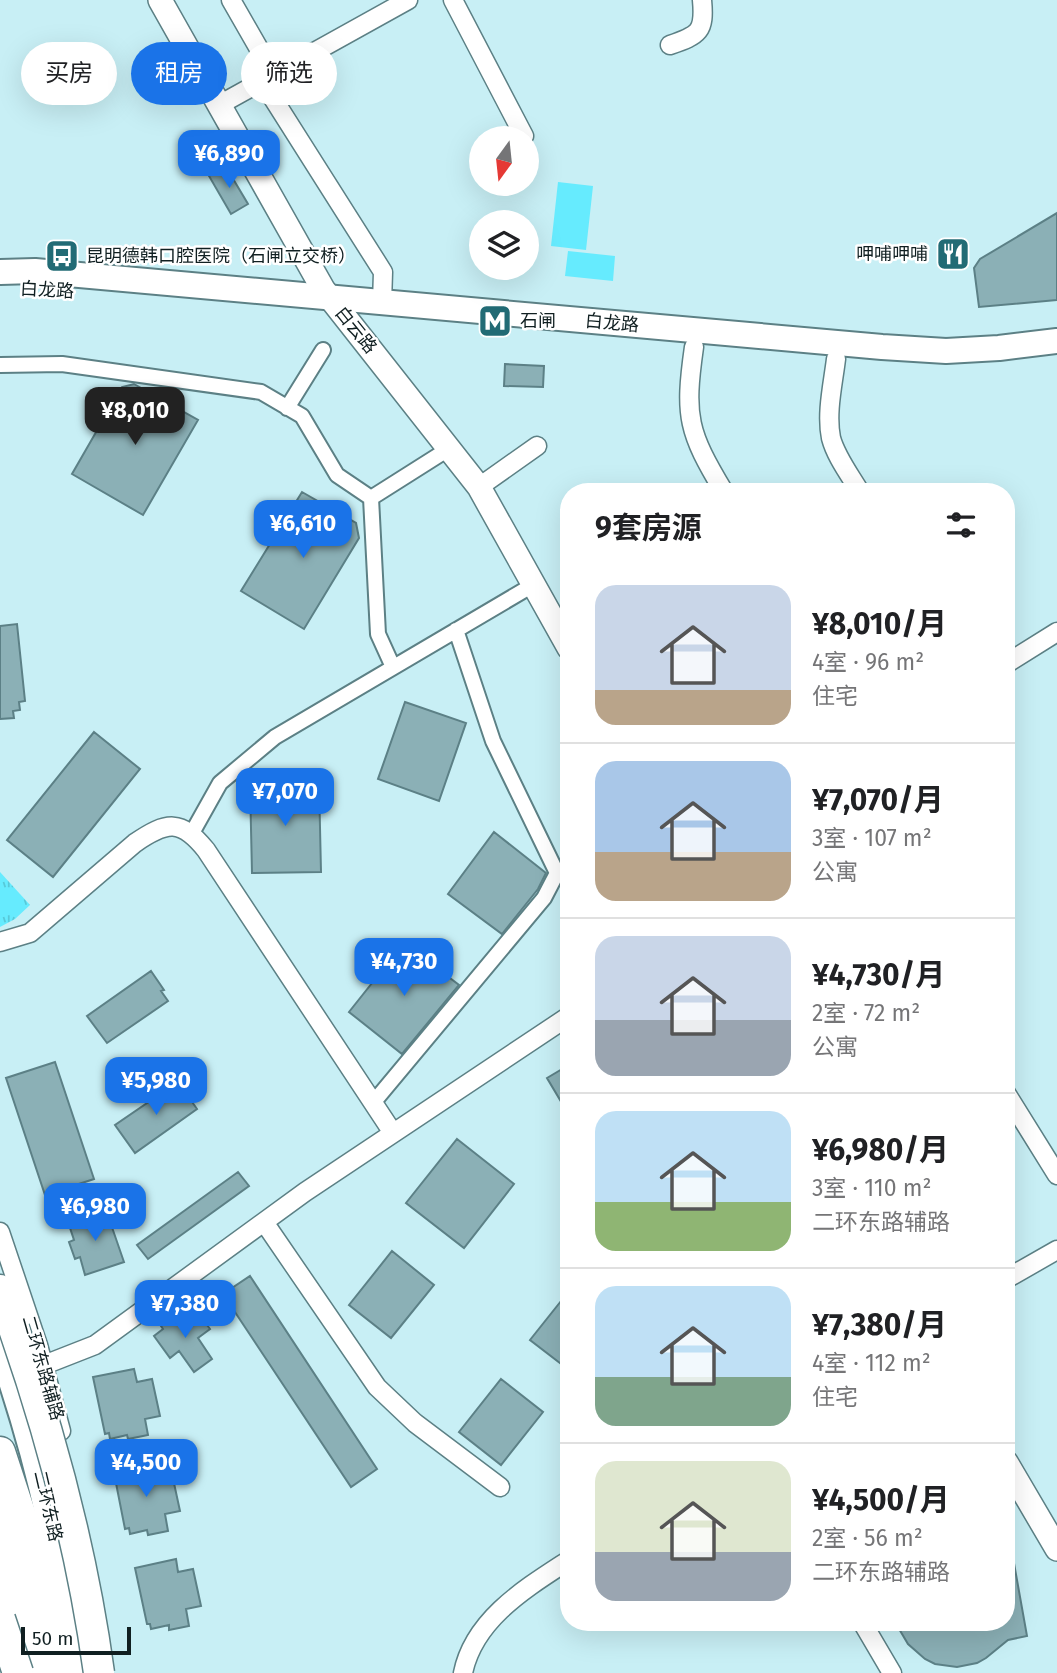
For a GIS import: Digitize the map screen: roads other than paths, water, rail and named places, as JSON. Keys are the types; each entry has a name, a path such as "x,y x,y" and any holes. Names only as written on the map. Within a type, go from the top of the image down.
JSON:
{"highway":[{"path":"0,1290 7,1336 45,1424 71,1523 99,1673"},
{"path":"0,1452 69,1673"},
{"path":"0,1562 29,1673"},
{"path":"0,1617 17,1673"}],"main road":[{"name":"白龙路","path":"0,272 35,271 694,347 836,359 946,367 1000,365 1057,357"},
{"name":"白龙路","path":"0,288 337,307 382,303 946,351 1057,341"},
{"name":"二环东路","path":"7,1336 25,1419 49,1507 65,1587 76,1673"},
{"path":"0,1461 10,1527"},
{"path":"0,1496 47,1673"}],"street":[{"name":"白云路","path":"160,0 184,42"},
{"path":"231,0 251,42"},
{"path":"333,42 408,0"},
{"path":"453,0 519,126"},
{"path":"670,46 695,36 704,21 702,0"},
{"name":"白云路","path":"219,105 307,262 337,307 480,487 560,632"},
{"path":"284,105 383,272 382,303"},
{"path":"694,347 688,389 692,429 700,451 719,483"},
{"path":"287,408 323,350"},
{"path":"836,359 831,437 855,483"},
{"path":"0,365 61,363 261,392 302,416 337,475 371,498"},
{"path":"480,487 537,446"},
{"path":"371,498 450,448"},
{"path":"371,498 378,634 393,667"},
{"path":"192,833 220,783 275,737 533,585"},
{"path":"373,1103 544,898 557,873 493,741 456,630"},
{"path":"1015,658 1057,632"},
{"path":"0,942 30,933 153,831 173,825 192,833 206,850 393,1133"},
{"path":"44,1365 95,1345 264,1222 560,1022"},
{"path":"1015,1107 1057,1175"},
{"path":"264,1222 377,1387 415,1423 500,1487"},
{"name":"二环东路辅路","path":"0,1232 44,1365 63,1443 99,1673"},
{"path":"1015,1274 1057,1250"},
{"path":"1015,1477 1057,1549"},
{"path":"463,1673 481,1630 521,1591 560,1566"},
{"path":"867,1631 892,1673"}],"place":[{"name":"呷哺呷哺","path":"953,254"},
{"name":"昆明德韩口腔医院（石闸立交桥）","path":"62,256"},
{"name":"石闸","path":"495,321"}]}
